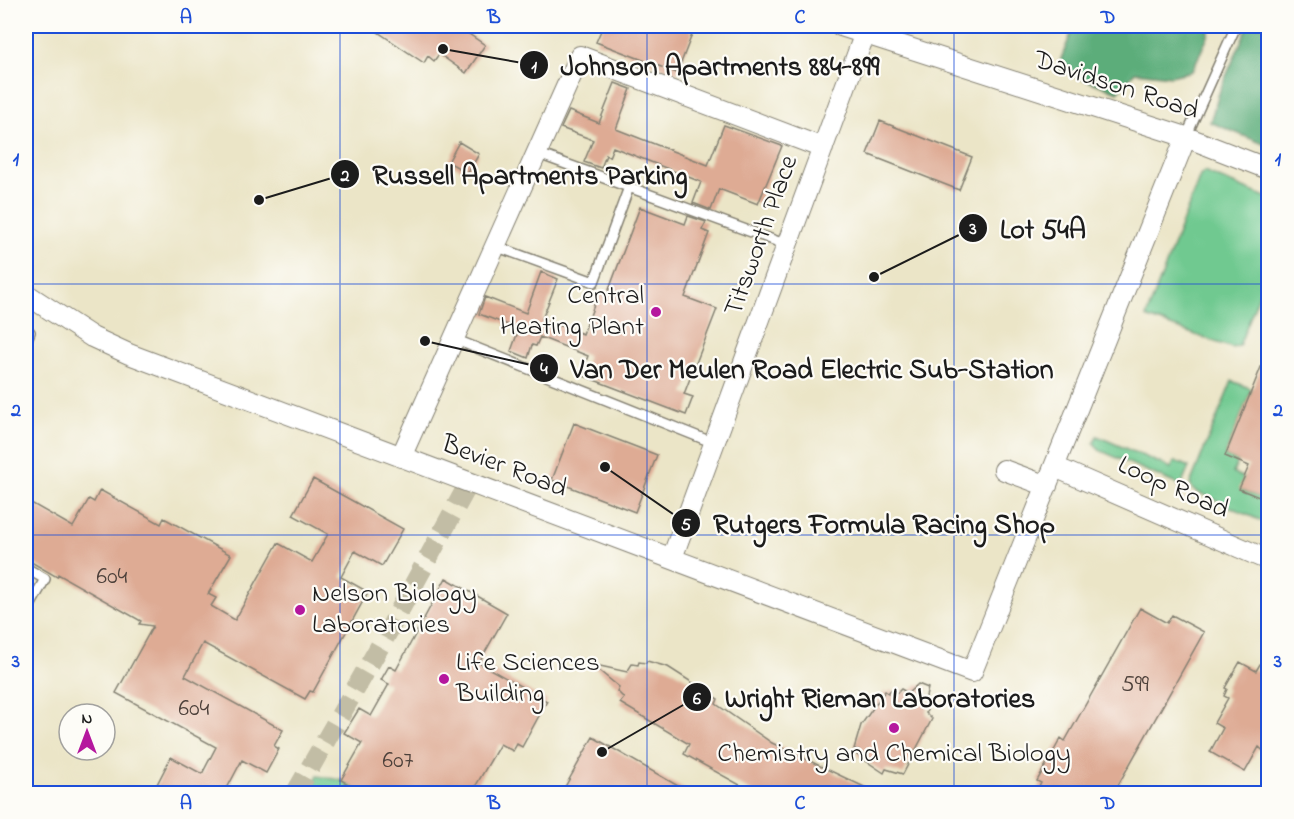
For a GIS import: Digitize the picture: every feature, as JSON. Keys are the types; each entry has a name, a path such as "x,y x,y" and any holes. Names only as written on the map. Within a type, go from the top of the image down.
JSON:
{"street":[{"name":"Davidson Road","path":"842,26 867,29 1186,137 1269,169"},
{"name":"Titsworth Place","path":"672,558 867,29"},
{"path":"401,457 580,56 823,148"},
{"path":"1004,470 1047,486 1186,137"},
{"name":"Bevier Road","path":"26,294 92,337 129,354 972,672 1047,486"},
{"name":"Loop Road","path":"1055,467 1269,560"}],"lane":[{"path":"1186,137 1236,26"},
{"path":"536,153 787,245"},
{"path":"495,246 594,282 629,187"},
{"path":"26,342 30,332"},
{"path":"454,339 714,442"},
{"path":"26,568 45,579 29,597 26,612"},
{"path":"26,789 33,794"}],"green space":[{"path":"1074,26 1209,26 1209,34 1192,71 1171,76 1135,72 1118,92 1057,69"},
{"path":"1248,26 1268,26 1268,146 1210,122 1220,90"},
{"path":"1204,172 1268,198 1268,272 1239,346 1232,348 1146,317 1200,176"},
{"path":"1232,381 1252,389 1225,456 1238,461 1233,473 1244,478 1240,489 1268,501 1265,510 1268,512 1268,524 1193,490 1190,484"},
{"path":"1097,436 1171,468 1175,461 1189,467 1181,486 1099,450 1094,443"},
{"path":"317,776 341,780 365,794 309,794"}],"building":[{"path":"369,26 430,26 441,33 446,26 457,26 485,45 466,73 439,54 434,61 428,56 424,63"},
{"path":"603,26 692,26 690,31 693,32 677,73 596,42"},
{"path":"615,83 631,89 616,129 708,165 724,125 782,146 758,204 719,189 711,210 693,203 701,182 613,147 609,157 606,155 601,168 584,162 593,140 561,128 569,111 599,123"},
{"path":"880,121 972,157 959,190 867,154"},
{"path":"459,142 479,154 468,173 448,162"},
{"name":"Central Heating Plant","path":"640,207 685,224 688,216 706,222 702,230 709,233 685,297 717,309 684,394 693,397 686,415 581,375 588,356 540,337 536,346 532,345 528,358 511,351 519,329 479,314 485,297 526,313 541,272 558,279 542,319 583,334 599,292 607,295"},
{"path":"1268,350 1269,501 1239,489 1249,466 1225,456"},
{"path":"574,423 657,455 635,512 552,480"},
{"path":"313,479 403,529 382,566 355,551 341,577 368,592 313,692 310,691 305,699 203,643 185,676 283,730 274,746 279,749 266,773 242,760 224,794 152,794 171,757 202,774 216,747 116,693 153,626 139,624 141,621 58,574 57,577 26,559 26,500 73,527 89,499 94,502 100,490 161,524 164,518 231,555 208,594 216,598 211,606 235,620 278,543 312,562 328,534 293,515"},
{"name":"Life Sciences Building","path":"446,578 507,613 479,663 547,701 522,747 517,744 513,751 500,744 471,794 365,794 341,780 362,743 344,733 359,709 371,716 389,684 381,680 389,666 396,670"},
{"path":"1140,608 1167,623 1172,615 1204,632 1113,794 1035,794 1041,783 1037,781 1061,738 1065,741"},
{"path":"1269,649 1269,756 1259,747 1245,772 1210,752 1223,728 1214,723 1228,698 1224,696 1227,689 1225,688 1240,662 1256,671"},
{"name":"Chemistry and Chemical Biology","path":"647,661 668,667 718,699 716,704 772,743 879,794 756,794 684,754 689,744 620,703 624,698 617,691 619,687 591,664 627,672 632,664 638,665 639,662 646,663"},
{"path":"918,684 928,688 925,701 929,704 926,713 932,719 903,774 886,769 884,773 857,755 859,750 854,749 861,725 885,691 888,693 891,690 897,693 901,689 908,693"},
{"path":"593,737 692,794 561,794"}],"tunnel":[{"path":"295,794 384,639 469,483"}],"place":[{"name":"Johnson Apartments 884-899","path":"443,49"},
{"name":"Russell Apartments Parking","path":"259,200"},
{"name":"Lot 54A","path":"874,277"},
{"name":"Central Heating Plant","path":"656,312"},
{"name":"Van Der Meulen Road Electric Sub-Station","path":"425,341"},
{"name":"Rutgers Formula Racing Shop","path":"605,467"},
{"name":"Nelson Biology Laboratories","path":"300,610"},
{"name":"Life Sciences Building","path":"444,679"},
{"name":"Chemistry and Chemical Biology","path":"894,728"},
{"name":"Wright Rieman Laboratories","path":"602,752"}]}
